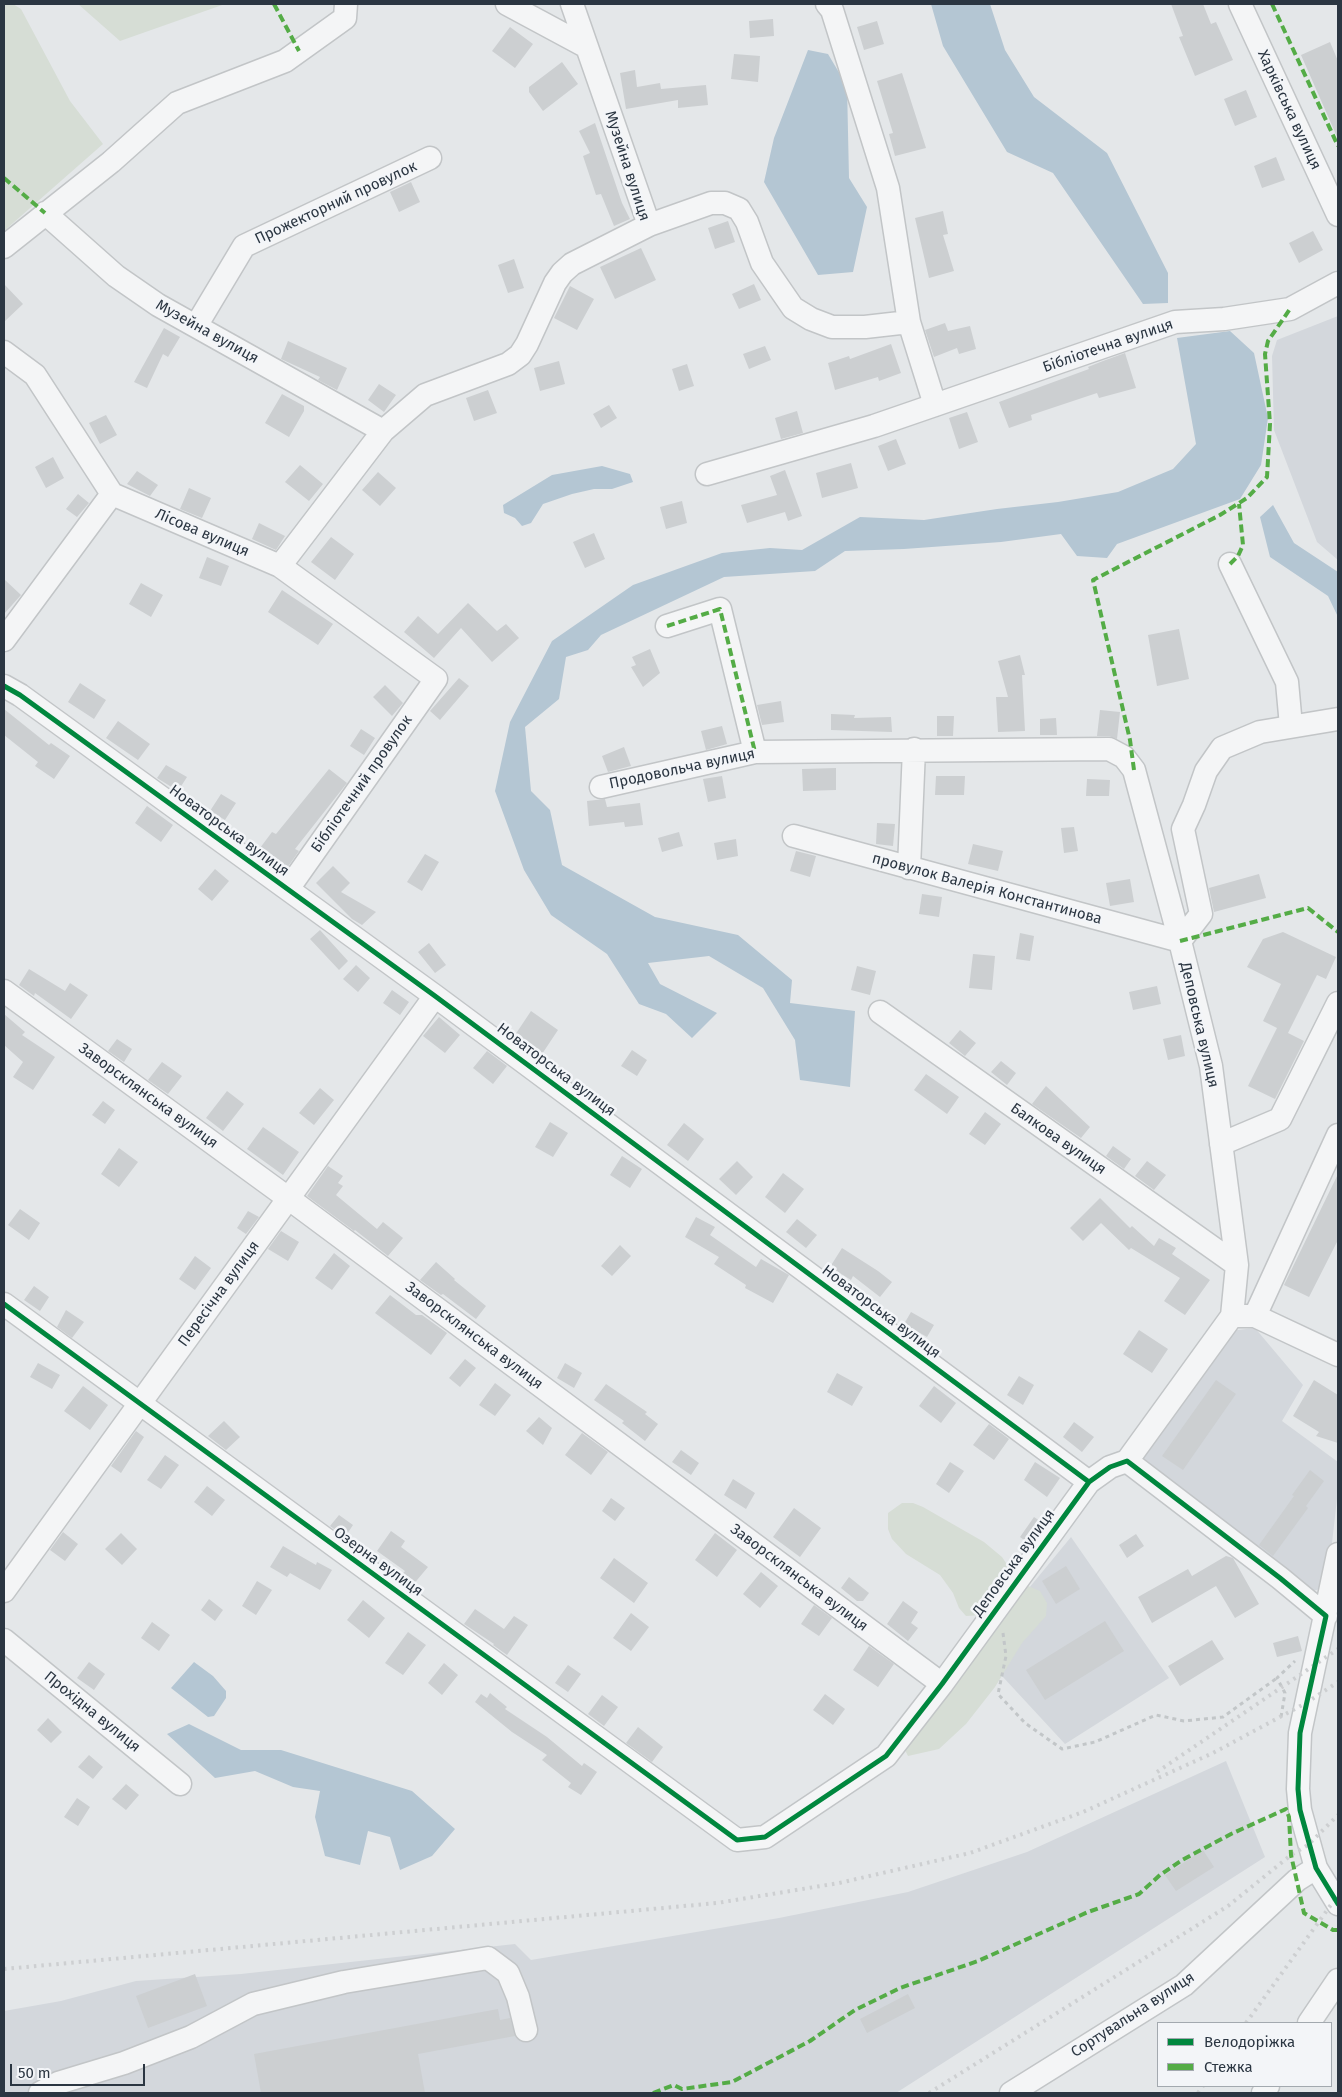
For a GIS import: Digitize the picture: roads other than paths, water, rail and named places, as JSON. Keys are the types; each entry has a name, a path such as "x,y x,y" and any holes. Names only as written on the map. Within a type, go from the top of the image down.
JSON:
{"street":[{"path":"4,246 111,162 177,103 286,61 345,18 346,4"},
{"path":"507,4 587,48"},
{"name":"Музейна вулиця","path":"280,566 383,431 425,396 508,364 520,355 528,344 555,283 562,274 572,264 649,225 572,4"},
{"path":"828,4 832,10 888,188 909,322 936,405"},
{"name":"Харківська вулиця","path":"1240,4 1338,215"},
{"name":"Прожекторний провулок","path":"196,326 244,246 430,158"},
{"path":"649,225 711,203 725,203 739,209 747,222 762,263 793,308 812,319 832,327 865,327 909,322"},
{"name":"Музейна вулиця","path":"45,213 116,276 158,305 383,431"},
{"name":"Бібліотечна вулиця","path":"707,474 874,426 1174,322 1224,319 1290,309 1338,283"},
{"path":"4,352 35,375 112,494 4,640"},
{"name":"Лісова вулиця","path":"112,494 280,566 436,680"},
{"path":"1230,564 1287,682 1291,726"},
{"path":"667,626 720,609 756,752"},
{"name":"Бібліотечний провулок","path":"288,889 436,680"},
{"name":"Новаторська вулиця","path":"4,686 20,695 435,996 1089,1482"},
{"path":"1180,941 1201,914 1183,829 1206,771 1222,748 1260,732 1338,719"},
{"path":"909,868 914,749"},
{"name":"Продовольча вулиця","path":"600,787 756,752 914,749 1109,749 1124,757 1134,770"},
{"name":"Деповська вулиця","path":"1134,770 1211,1066 1237,1266 1232,1316"},
{"name":"провулок Валерія Константинова","path":"794,836 1180,941"},
{"name":"Заворсклянська вулиця","path":"4,991 288,1198 942,1684"},
{"name":"Пересічна вулиця","path":"4,1591 435,996"},
{"path":"1221,1144 1280,1119 1338,1003"},
{"name":"Балкова вулиця","path":"880,1012 1237,1266"},
{"path":"1255,1316 1338,1135"},
{"name":"Озерна вулиця","path":"4,1304 737,1840"},
{"path":"1326,1616 1280,1578 1127,1461 1232,1316 1255,1316 1338,1355"},
{"name":"Деповська вулиця","path":"737,1840 766,1837 886,1756 942,1684 1089,1482 1110,1467 1127,1461"},
{"path":"1338,1554 1300,1733 1298,1771 1300,1810 1316,1868 1338,1904"},
{"name":"Прохідна вулиця","path":"4,1640 180,1784"},
{"name":"Сортувальна вулиця","path":"1012,2093 1184,1986 1297,1880 1316,1868"},
{"path":"40,2093 58,2083 124,2063 192,2037 253,2004 344,1982 488,1958 508,1973 518,1997 526,2030"},
{"path":"1310,2022 1338,1980"}],"water":[{"path":"931,4 990,4 1005,50 1034,97 1107,153 1168,273 1168,303 1143,304 1053,173 1007,152 943,46"},
{"path":"808,50 828,54 847,86 849,178 867,207 853,272 818,275 764,182 774,138"},
{"path":"1230,331 1254,353 1268,418 1261,465 1240,499 1117,544 1107,558 1077,556 1061,534 1001,542 845,551 815,571 724,577 601,635 588,650 566,657 559,699 525,727 531,791 550,810 562,865 655,917 738,935 792,980 790,1003 855,1011 850,1087 800,1080 795,1040 763,988 709,956 648,963 660,984 717,1013 692,1038 666,1014 639,1004 607,954 551,915 524,870 495,791 510,722 552,641 633,585 722,553 770,548 802,550 860,517 924,520 1118,492 1173,469 1196,444 1177,338"},
{"path":"602,466 630,474 633,482 612,489 594,489 572,494 543,504 531,523 522,526 515,518 504,513 503,505 552,475"},
{"path":"1273,505 1294,543 1338,572 1338,617 1328,596 1270,557 1260,517"},
{"path":"194,1662 213,1676 226,1691 226,1698 214,1716 208,1717 171,1688"},
{"path":"189,1724 241,1750 281,1750 412,1791 455,1829 432,1856 400,1870 390,1837 368,1831 360,1865 325,1856 315,1817 320,1791 293,1787 255,1771 215,1778 167,1734"}],"railway":[{"path":"1157,1772 1338,1649"},
{"path":"4,1969 717,1903 839,1883 970,1853 1083,1812 1213,1753 1306,1703 1338,1682"},
{"path":"929,2093 1228,1906 1291,1855 1308,1845 1338,1815"},
{"path":"1247,2022 1338,1895"},
{"path":"1198,2093 1202,2087"}]}
